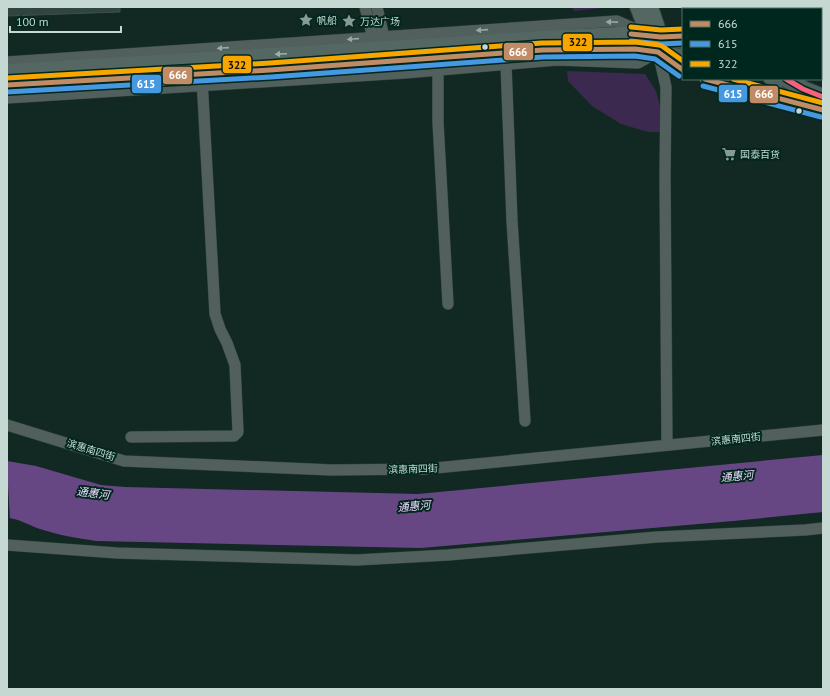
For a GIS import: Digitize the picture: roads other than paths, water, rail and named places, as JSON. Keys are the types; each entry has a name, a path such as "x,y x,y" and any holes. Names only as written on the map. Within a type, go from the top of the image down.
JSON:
{"highway":[{"path":"656,41 682,41"},
{"path":"656,41 682,57"},
{"path":"776,80 823,91"},
{"path":"788,80 803,89 823,97"}],"main road":[{"path":"637,7 656,41"},
{"path":"651,7 656,41"},
{"path":"7,71 619,34 656,41"},
{"path":"7,86 202,80 270,70 504,59 543,50 635,49 656,41"}],"street":[{"path":"365,7 378,37"},
{"path":"377,7 378,37"},
{"path":"7,62 616,21 656,41 682,69"},
{"path":"656,41 682,36"},
{"path":"656,41 666,87 665,184 667,445"},
{"path":"7,98 202,80 438,70 504,59 512,221 525,421"},
{"path":"438,70 438,122 448,304"},
{"path":"131,437 234,436 238,432 235,366 215,314 202,80"},
{"path":"709,80 823,110"},
{"name":"滨惠南四街","path":"7,425 124,461 332,470 424,470 823,430"},
{"path":"7,545 117,553 357,560 456,554 657,537 823,528"}],"water":[{"name":"通惠河","path":"823,455 823,512 421,548 96,541 54,533 7,518 7,461 36,466 101,485 125,487 418,494"}],"place":[{"name":"帆船","path":"306,20"},
{"name":"万达广场","path":"349,21"},
{"name":"国泰百货","path":"729,154"}]}
